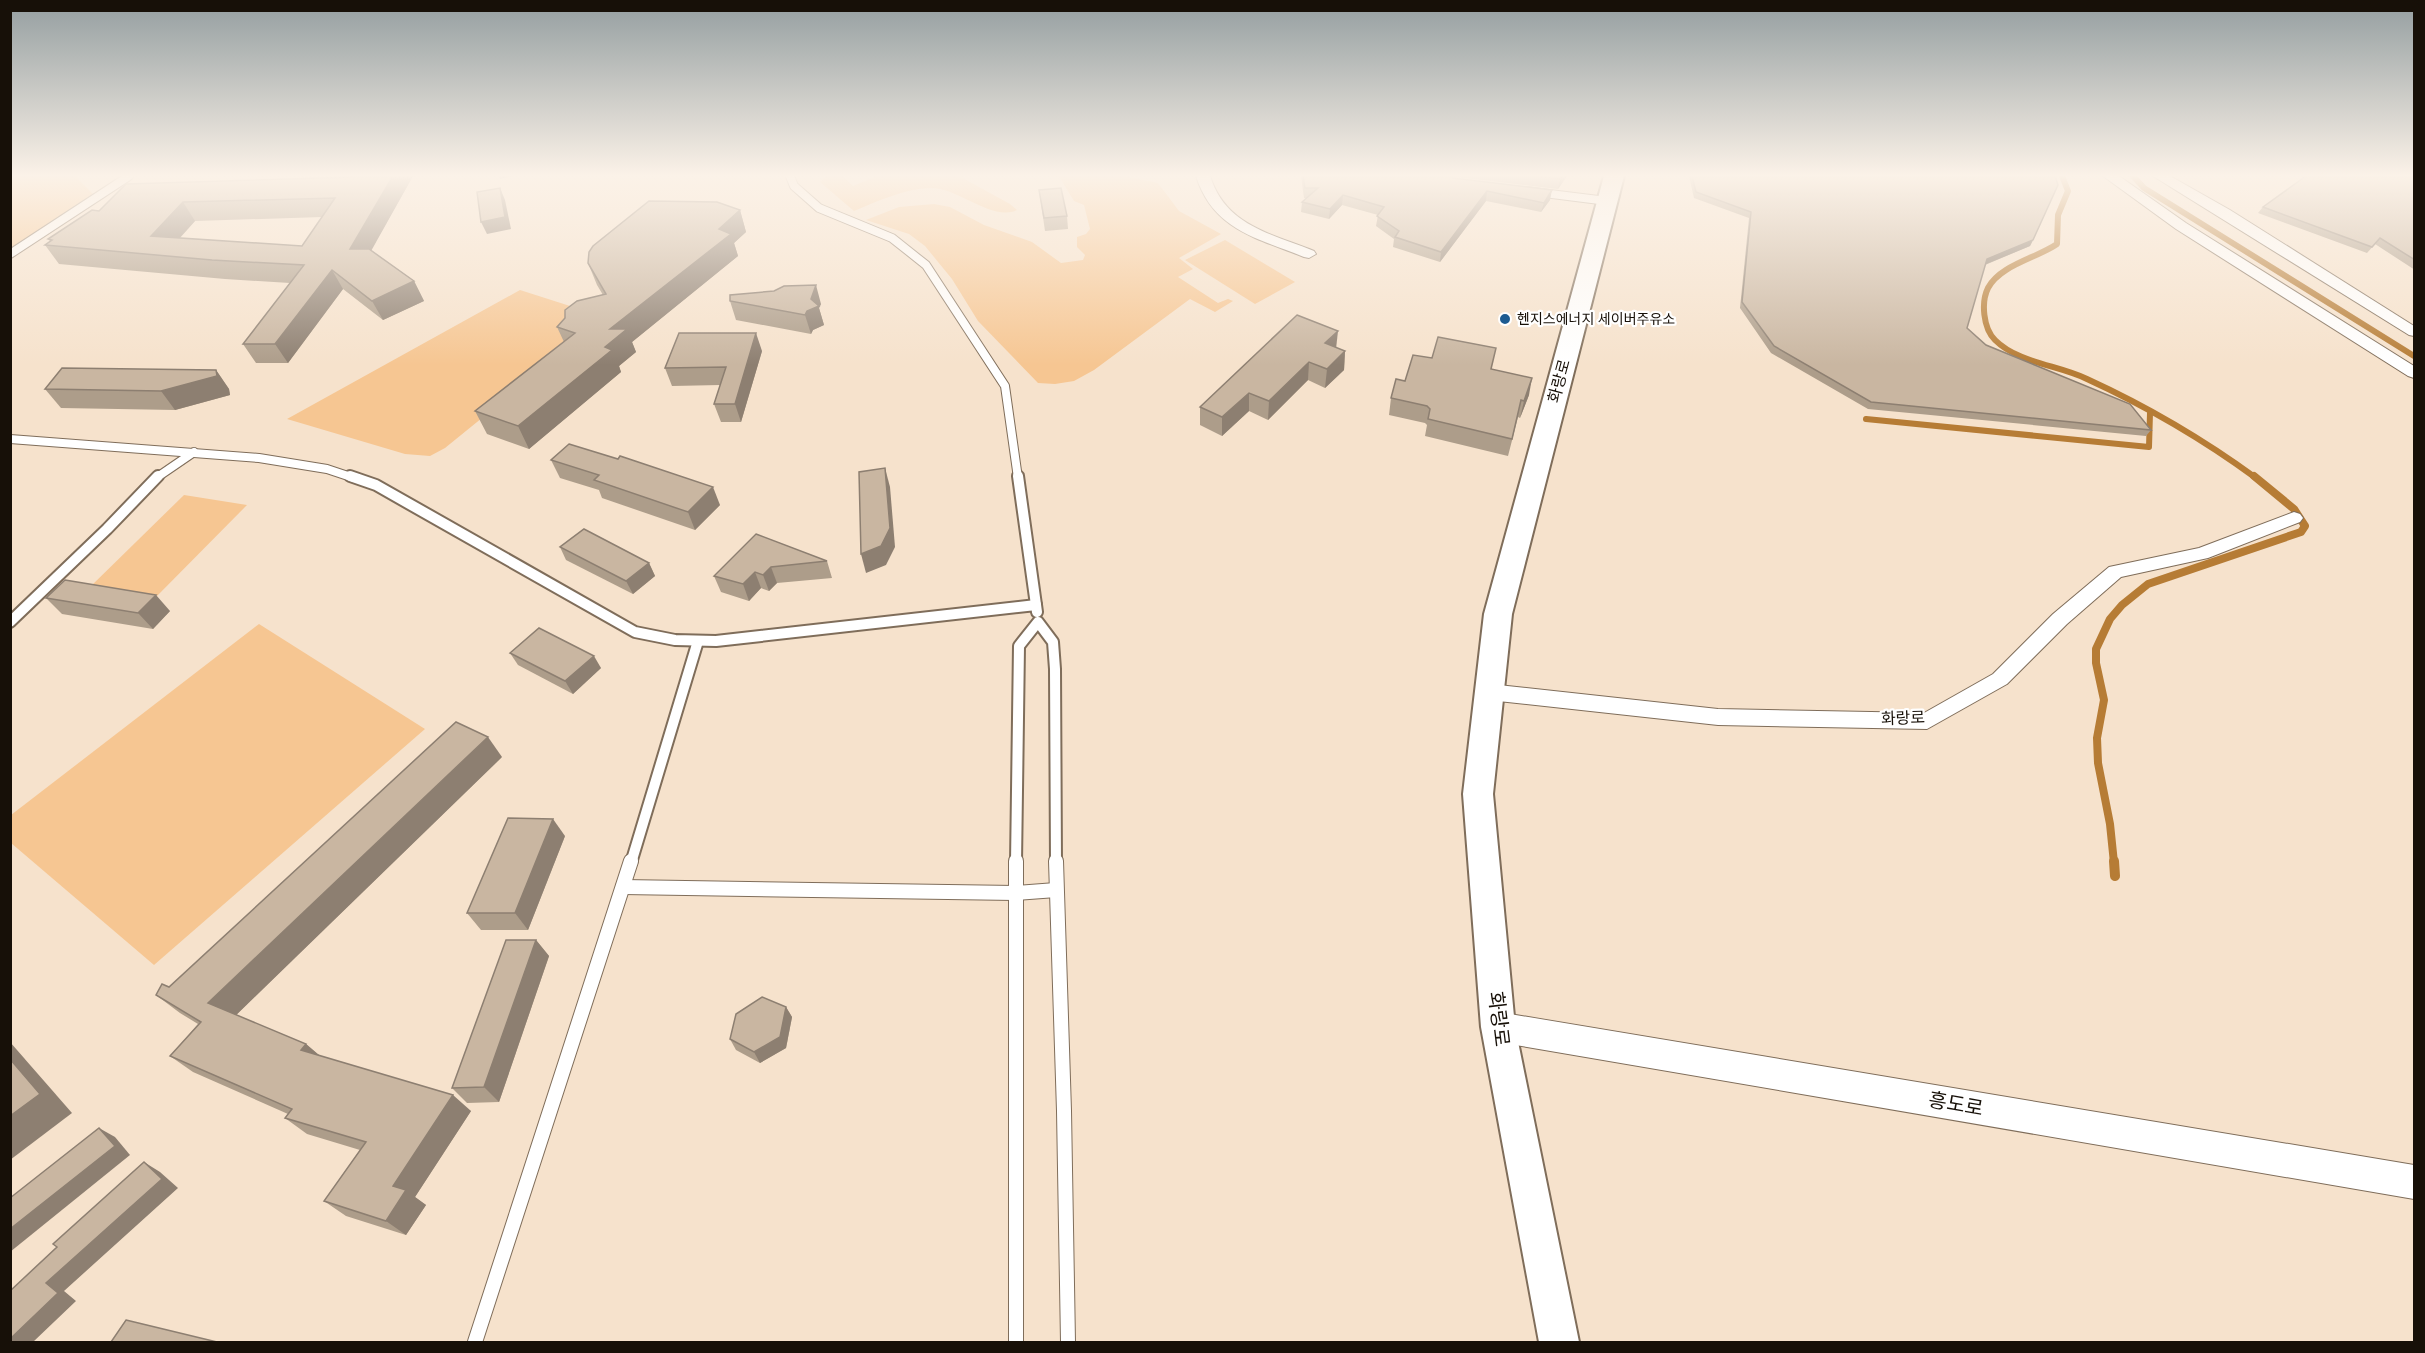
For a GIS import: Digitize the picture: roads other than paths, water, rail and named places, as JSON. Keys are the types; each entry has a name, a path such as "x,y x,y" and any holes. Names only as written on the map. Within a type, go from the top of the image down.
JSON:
{"main road":[{"name":"화랑로","path":"1559,1342 1498,1027 1478,794 1498,614 1597,239"}],"street":[{"path":"1274,239 1309,254"},
{"path":"2203,239 2415,373"},
{"path":"2267,239 2415,332"},
{"name":"화랑로","path":"1490,692 1718,717 1927,721 2000,679 2060,619 2115,572 2202,554 2294,518"},
{"name":"흥도로","path":"1498,1027 2415,1182"}],"lane":[{"path":"10,254 33,239"},
{"path":"893,239 926,265 1005,386 1038,622 1053,642 1056,890 1064,1111 1068,1342"},
{"path":"10,439 259,458 327,469 376,485 635,632 659,639 698,641 1036,606"},
{"path":"10,622 107,529 162,472 194,452"},
{"path":"1016,1342 1015,893 1019,646 1038,622"},
{"path":"475,1342 623,887 698,641"},
{"path":"623,887 1015,893 1056,890"}],"waterway":[{"path":"2057,239 2057,244 2049,249 2001,273 1988,288 1984,300 1986,322 1995,340 2015,354 2076,374 2153,412 2216,450 2256,478"},
{"path":"2226,239 2414,356"},
{"path":"1866,419 2149,447 2150,413"},
{"path":"2114,863 2110,824 2098,763 2097,738 2104,700 2096,663 2096,649 2110,619 2122,605 2148,584 2301,532 2305,526 2294,509 2254,476"},
{"path":"2114,861 2115,876"}],"place":[{"name":"헨지스에너지 세이버주유소","path":"1505,319"}]}
